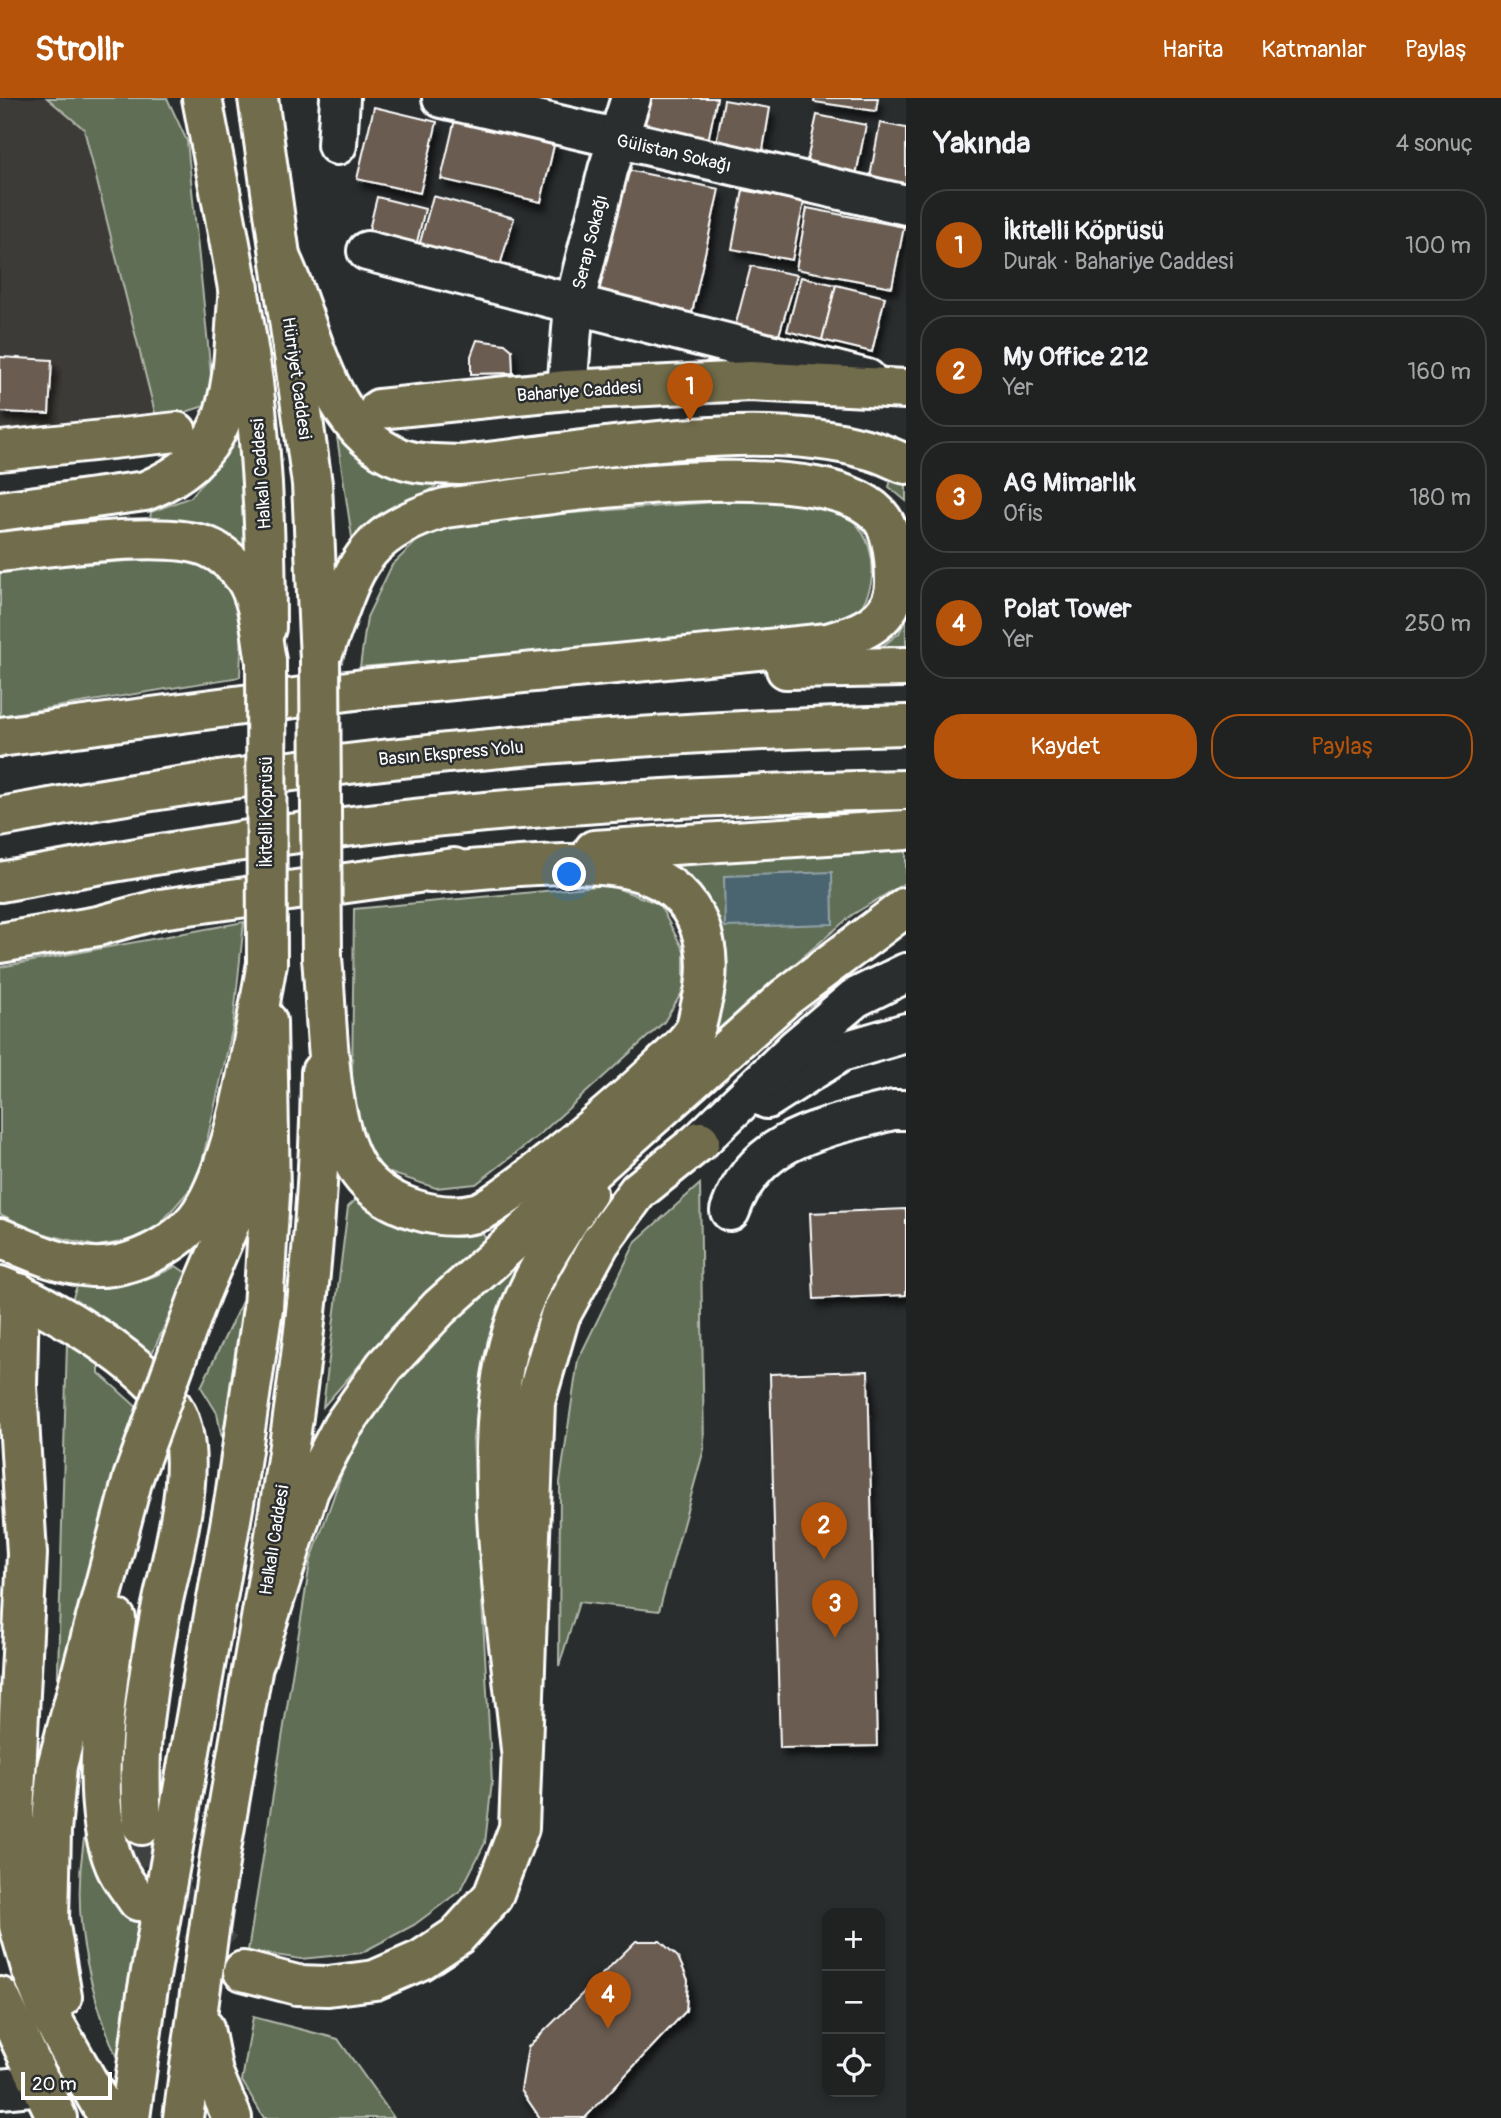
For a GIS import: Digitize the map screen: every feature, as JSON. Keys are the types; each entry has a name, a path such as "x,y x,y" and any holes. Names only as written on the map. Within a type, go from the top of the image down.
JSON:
{"main road":[{"path":"0,511 145,491 166,483 197,462 215,436 227,409 239,288 202,98"},
{"name":"Hürriyet Caddesi","path":"258,98 312,484 320,660"},
{"path":"281,259 325,377 345,413 381,448 399,457 420,463 459,465 727,436 823,441 866,449 906,464"},
{"name":"Halkalı Caddesi","path":"239,288 261,464 266,542 266,661"},
{"name":"Bahariye Caddesi","path":"379,409 567,390 750,381 906,389"},
{"path":"0,451 177,432"},
{"path":"0,737 363,689 828,643 862,634 877,622 896,597 892,548 883,519 856,498 833,490 709,480 445,508 413,517 372,545 343,595 320,660 322,958 334,1095 348,1156 365,1180 387,1197 434,1214 477,1213 524,1185 658,1068 694,1031 709,979 706,941 693,912 671,888 642,873 614,866 430,873"},
{"path":"0,552 156,540 184,541 209,548 235,565 247,581 255,601 266,661"},
{"name":"İkitelli Köprüsü","path":"266,661 267,962"},
{"path":"646,663 682,669 906,667"},
{"name":"Basın Ekspress Yolu","path":"0,817 155,790 386,759 726,730 906,725"},
{"path":"0,882 237,842 389,823 670,799 906,790"},
{"path":"0,926 98,910 160,909 430,873 501,859 611,848 906,831"},
{"path":"255,1661 309,1490 342,1427 386,1366 439,1308 786,997 906,906"},
{"path":"0,943 98,926 160,909"},
{"name":"Halkalı Caddesi","path":"183,2118 199,1998 255,1661 311,1292 319,1180 322,958"},
{"path":"115,2111 147,1994 235,1497 263,1308 270,1194 267,962"},
{"path":"0,1238 67,1263 93,1267 120,1265 178,1237 204,1208 223,1168 252,1043 267,962"},
{"path":"115,2111 58,1985 49,1920 51,1831 57,1766 133,1478 200,1294 248,1181 267,1085"},
{"path":"522,1750 499,1524 499,1396 521,1310 555,1240 587,1193 649,1119"},
{"path":"243,1971 298,1985 328,1986 375,1980 421,1960 457,1936 493,1896 519,1828 535,1402 560,1316 600,1242 638,1191 700,1141"},
{"path":"9,1290 27,1554 14,1813 19,1926 31,1968 49,2014 115,2111"},
{"path":"9,1290 87,1332 144,1375 175,1411 183,1438 185,1482 144,1716 139,1768 142,1825"},
{"path":"0,1501 17,1386"},
{"path":"133,1478 103,1722 102,1816 115,1866 138,1901"},
{"path":"0,1997 49,2101"},
{"path":"199,1998 213,2073 232,2118"}],"street":[{"path":"337,145 340,98"},
{"name":"Gülistan Sokağı","path":"442,98 906,205"},
{"name":"Serap Sokağı","path":"567,390 574,305 608,170 620,141 631,98"},
{"path":"367,251 906,389"},
{"path":"700,1141 796,1048 855,998 906,972"},
{"path":"700,1141 841,1052 906,1033"},
{"path":"730,1211 738,1188 758,1163 784,1144 812,1131 893,1110 906,1110"},
{"path":"0,2089 49,2101"}],"shaded area":[{"path":"0,98 47,98 84,128 157,421 0,439"}],"green space":[{"path":"47,98 167,98 187,141 214,403 157,421 84,129"},
{"path":"334,417 395,470 436,486 390,517 354,551"},
{"path":"243,434 252,559 149,529 151,512 191,497"},
{"path":"893,472 906,480 906,501 889,487"},
{"path":"777,497 830,504 855,522 869,547 872,576 863,604 852,614 827,628 360,667 367,617 392,565 422,536 470,521"},
{"path":"179,557 216,569 243,600 240,677 0,716 0,571"},
{"path":"906,620 906,652 874,653 899,633"},
{"path":"906,846 906,882 852,915 696,1048 720,1008 724,978 642,856"},
{"path":"608,885 659,904 684,951 684,989 664,1022 538,1136 476,1184 436,1188 384,1171 362,1140 352,1079 354,909"},
{"path":"244,922 233,1026 198,1180 148,1238 96,1246 40,1233 0,1214 0,967"},
{"path":"700,1184 704,1449 659,1611 579,1602 559,1666 560,1482 578,1360 636,1241"},
{"path":"363,1193 479,1229 488,1241 384,1337 323,1407 348,1207"},
{"path":"520,1261 488,1339 473,1438 492,1782 485,1843 461,1890 414,1925 361,1953 301,1959 248,1951 310,1563 343,1470 371,1416 426,1346"},
{"path":"176,1266 188,1274 150,1358 72,1300 77,1286 116,1285 139,1281"},
{"path":"246,1293 227,1465 217,1413 201,1387"},
{"path":"67,1342 99,1363 99,1373 140,1410 56,1743"},
{"path":"98,1788 105,1863 140,1925 123,2073 102,2018 82,1934 80,1876 83,1846"},
{"path":"253,2017 338,2039 394,2118 264,2118 242,2081"}],"water":[{"path":"832,872 833,924 725,927 724,876"}],"building":[{"path":"643,98 717,98 707,146 637,133"},
{"path":"815,98 878,98 876,111 814,102"},
{"path":"724,100 770,108 760,168 713,160"},
{"path":"374,107 437,122 420,193 357,179"},
{"path":"817,115 866,125 854,185 804,174"},
{"path":"455,119 555,141 541,202 441,179"},
{"path":"880,123 906,128 906,190 869,183"},
{"path":"613,167 719,189 689,327 579,302"},
{"path":"743,190 804,202 792,260 732,249"},
{"path":"433,196 514,218 499,269 419,246"},
{"path":"377,197 425,209 415,250 367,238"},
{"path":"807,208 904,227 892,287 796,269"},
{"path":"751,266 797,275 779,335 735,327"},
{"path":"801,277 836,285 822,340 787,331"},
{"path":"836,285 885,297 872,352 822,340"},
{"path":"477,340 505,344 512,350 513,373 471,374 471,356"},
{"path":"0,357 52,360 49,414 0,412"},
{"path":"906,1209 906,1295 814,1299 810,1213"},
{"path":"868,1371 877,1746 780,1748 770,1374"},
{"path":"636,1941 660,1941 678,1957 688,1980 686,2011 585,2118 540,2118 521,2090 528,2047"}],"tunnel":[{"path":"225,427 377,410"},
{"path":"142,1825 151,1852 181,1908 243,1971"}],"place":[{"name":"İkitelli Köprüsü","path":"690,421"},
{"name":"My Office 212","path":"824,1560"},
{"name":"AG Mimarlık","path":"835,1638"},
{"name":"Polat Tower","path":"608,2029"}]}
